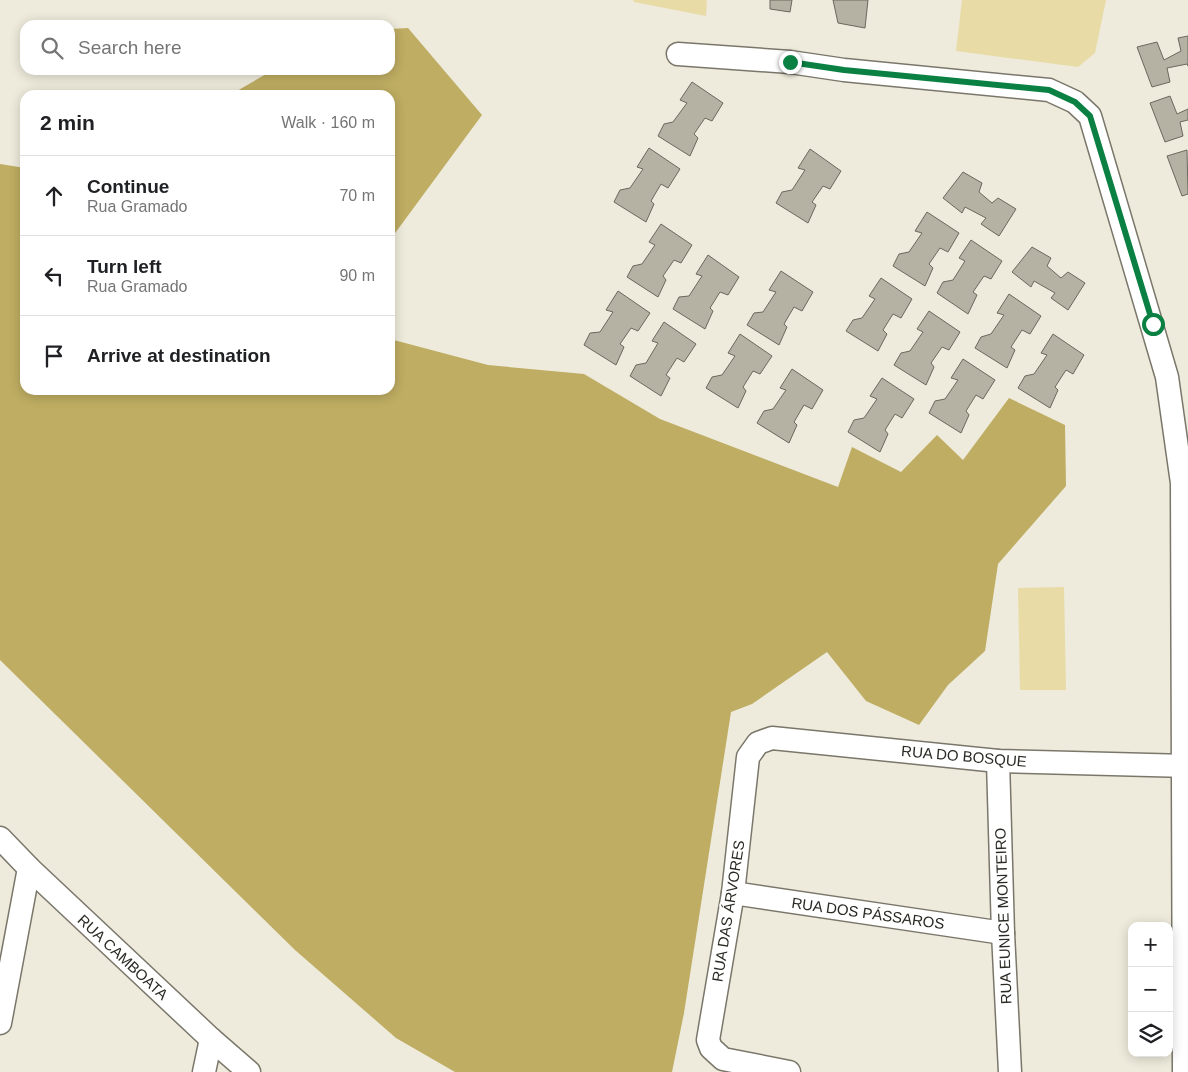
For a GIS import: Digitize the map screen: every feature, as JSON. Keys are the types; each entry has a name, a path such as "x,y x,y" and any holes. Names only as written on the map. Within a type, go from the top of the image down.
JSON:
{"street":[{"path":"678,54 790,62 844,70 1049,90 1075,102 1090,116 1153,324 1167,377 1185,482 1184,1072"},
{"name":"RUA DO BOSQUE","path":"748,757 758,744 772,738 998,761 1185,766"},
{"name":"RUA DAS ÁRVORES","path":"748,757 733,893 708,1040 712,1048 723,1059 789,1072"},
{"name":"RUA EUNICE MONTEIRO","path":"998,761 1003,933 1010,1072"},
{"name":"RUA CAMBOATA","path":"0,838 29,868 211,1039 250,1072"},
{"path":"0,1022 29,868"},
{"name":"RUA DOS PÁSSAROS","path":"733,893 1003,933"},
{"path":"204,1072 211,1039"}],"shaded area":[{"path":"633,0 707,0 706,16 634,2"},
{"path":"962,0 1106,0 1095,53 1078,67 956,51"},
{"path":"408,28 482,115 395,233 395,90 239,90 264,75 395,75 395,29"},
{"path":"0,164 20,167 20,395 395,395 395,340 488,365 584,374 660,419 838,487 852,447 901,472 937,435 963,460 1009,398 1065,425 1066,486 998,564 985,651 948,685 919,725 866,701 827,652 752,704 731,712 684,1013 672,1072 455,1072 396,1038 295,950 0,660"},
{"path":"1064,587 1066,690 1020,690 1018,588"}],"building":[{"path":"770,0 792,0 790,12 770,9"},
{"path":"833,0 868,0 865,28 838,23"},
{"path":"1188,36 1188,66 1187,64 1167,68 1170,82 1152,87 1137,47 1157,42 1164,60 1181,51 1178,38"},
{"path":"692,82 723,103 712,121 705,118 694,134 698,138 690,156 658,136 664,124 673,122 687,103 680,100"},
{"path":"1170,96 1177,114 1188,109 1188,120 1180,122 1183,136 1165,142 1150,103"},
{"path":"649,148 680,169 668,188 661,184 651,201 654,204 646,222 614,202 620,190 630,188 643,169 637,167"},
{"path":"810,149 841,171 830,189 823,186 812,202 816,205 808,223 776,203 782,192 792,190 805,170 798,168"},
{"path":"1187,150 1188,194 1182,196 1167,156"},
{"path":"963,172 982,183 979,192 992,203 998,198 1016,209 999,236 981,224 986,218 965,207 962,213 943,198"},
{"path":"927,212 959,233 948,252 940,248 929,264 933,268 925,286 893,266 899,254 909,252 922,233 915,231"},
{"path":"661,224 692,245 681,263 674,260 663,276 666,280 658,297 627,277 633,266 642,264 655,245 649,242"},
{"path":"971,240 1002,261 991,279 984,276 973,292 977,295 968,314 937,293 943,282 953,280 965,261 959,258"},
{"path":"1032,247 1051,258 1047,266 1061,278 1068,272 1085,283 1068,310 1051,298 1055,293 1034,281 1031,287 1012,272"},
{"path":"708,255 739,277 728,295 720,292 710,308 713,311 705,329 673,309 679,297 689,296 702,276 696,274"},
{"path":"781,271 813,292 802,311 794,307 784,324 787,327 779,345 747,325 754,313 763,312 776,292 769,290"},
{"path":"881,278 912,299 901,318 893,314 883,330 887,334 878,351 846,331 853,320 862,318 875,299 869,296"},
{"path":"618,291 650,313 638,331 631,328 620,344 624,347 616,365 584,345 590,333 600,332 613,312 606,310"},
{"path":"1009,294 1041,316 1030,334 1022,330 1011,347 1015,350 1007,368 975,348 981,337 991,334 1004,315 997,313"},
{"path":"929,311 960,332 949,350 942,347 931,363 934,367 926,385 894,365 901,353 910,351 923,332 917,329"},
{"path":"664,322 696,344 684,362 677,358 666,375 670,378 661,396 630,376 636,365 646,363 658,343 652,341"},
{"path":"740,334 772,356 760,374 753,371 743,387 746,391 738,408 706,388 712,377 722,375 735,356 728,353"},
{"path":"1053,334 1084,355 1073,374 1066,370 1055,387 1058,390 1050,408 1018,388 1025,376 1034,374 1047,355 1041,353"},
{"path":"963,359 995,380 983,399 976,395 966,411 969,415 961,433 929,413 935,401 945,399 958,380 951,378"},
{"path":"792,369 823,390 812,409 804,405 794,422 797,425 789,443 757,423 764,411 773,409 786,390 780,388"},
{"path":"882,378 914,399 902,418 895,414 885,430 888,434 880,452 848,432 854,420 864,418 877,399 870,396"}],"route":[{"path":"790,62 844,70 1049,90 1075,102 1090,116 1153,324"}]}
